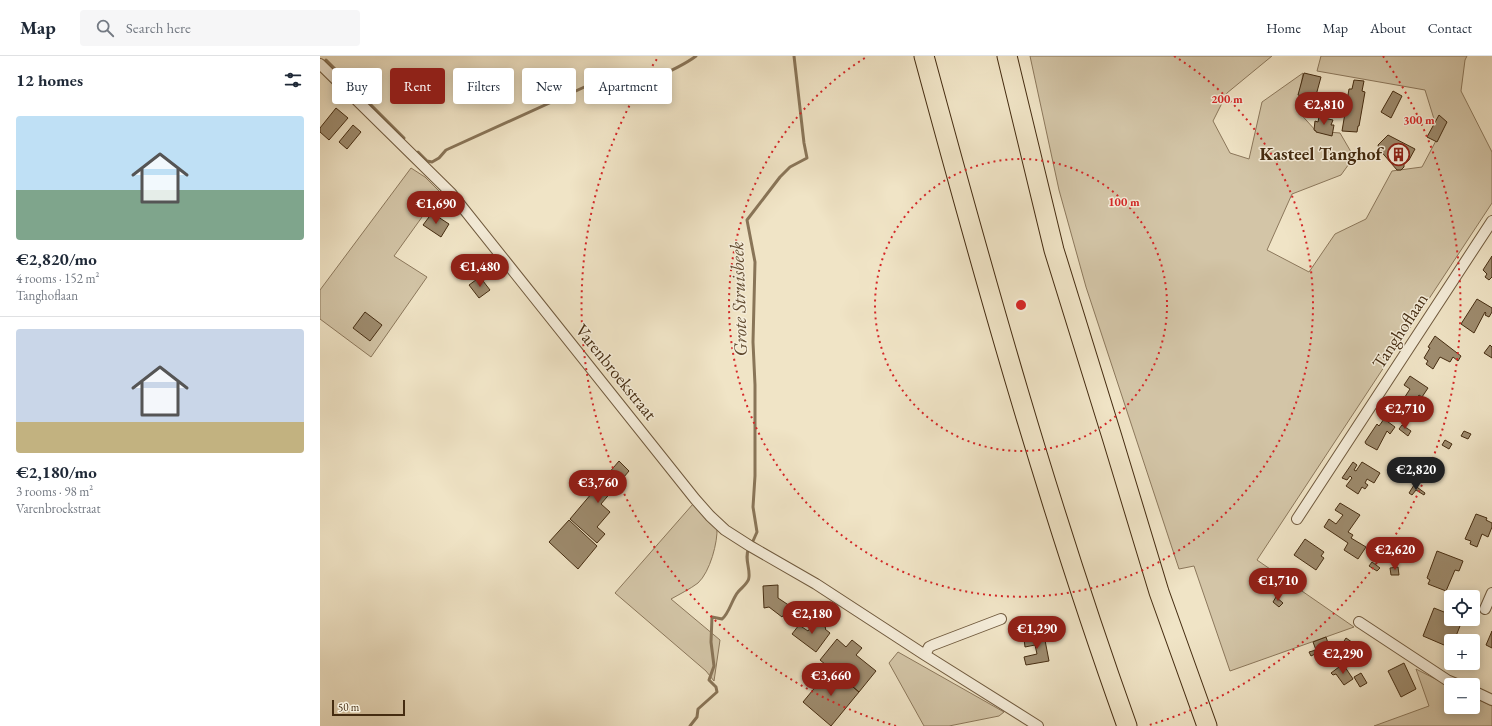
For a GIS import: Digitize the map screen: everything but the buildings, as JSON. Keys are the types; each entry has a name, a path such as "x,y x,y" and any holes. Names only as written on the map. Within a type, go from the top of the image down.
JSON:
{"highway":[{"path":"924,56 969,222 1055,515 1127,726"},
{"path":"1007,56 1054,250 1159,592 1207,726"}],"street":[{"name":"Varenbroekstraat","path":"320,64 451,193 695,499 725,530 816,584 924,655 1038,726"},
{"name":"Tanghoflaan","path":"1297,519 1492,221"},
{"path":"1485,609 1492,593"},
{"path":"924,655 933,645 1001,620"},
{"path":"1359,622 1444,678"},
{"path":"1480,694 1492,700"}],"shaded area":[{"path":"1030,56 1272,56 1227,93 1213,121 1230,153 1249,159 1262,102 1303,73 1297,110 1316,131 1340,133 1354,157 1341,175 1292,194 1267,250 1309,272 1335,234 1366,219 1392,171 1422,167 1439,135 1425,90 1317,71 1321,56 1467,56 1465,60 1461,91 1492,152 1492,203 1257,560 1354,627 1230,671 1194,566 1179,569 1086,287 1059,190"},
{"path":"411,168 425,177 440,192 394,256 427,277 371,357 320,319 320,290"},
{"path":"693,504 717,527 715,548 710,564 698,583 671,599 720,640 714,681 706,671 615,593"},
{"path":"898,652 1004,712 999,716 949,726 924,726 889,663"},
{"path":"1416,669 1444,683 1444,714 1480,714 1480,700 1492,706 1492,726 1374,726 1429,706"}],"waterway":[{"path":"672,70 696,56"},
{"name":"Grote Struisbeek","path":"753,541 757,532 753,507 755,476 755,385 753,342 755,262 747,220 780,177 790,167 807,158 794,56"},
{"path":"326,60 404,138"},
{"path":"418,152 427,161 432,162 439,158 446,150 584,87"},
{"name":"Grote Struisbeek","path":"690,726 697,717 698,709 717,692 716,687 709,680 714,666 711,642 712,617 722,619 729,610 738,592 748,581 749,573 747,555 749,548"}],"place":[{"name":"Kasteel Tanghof","path":"1398,154"}]}
